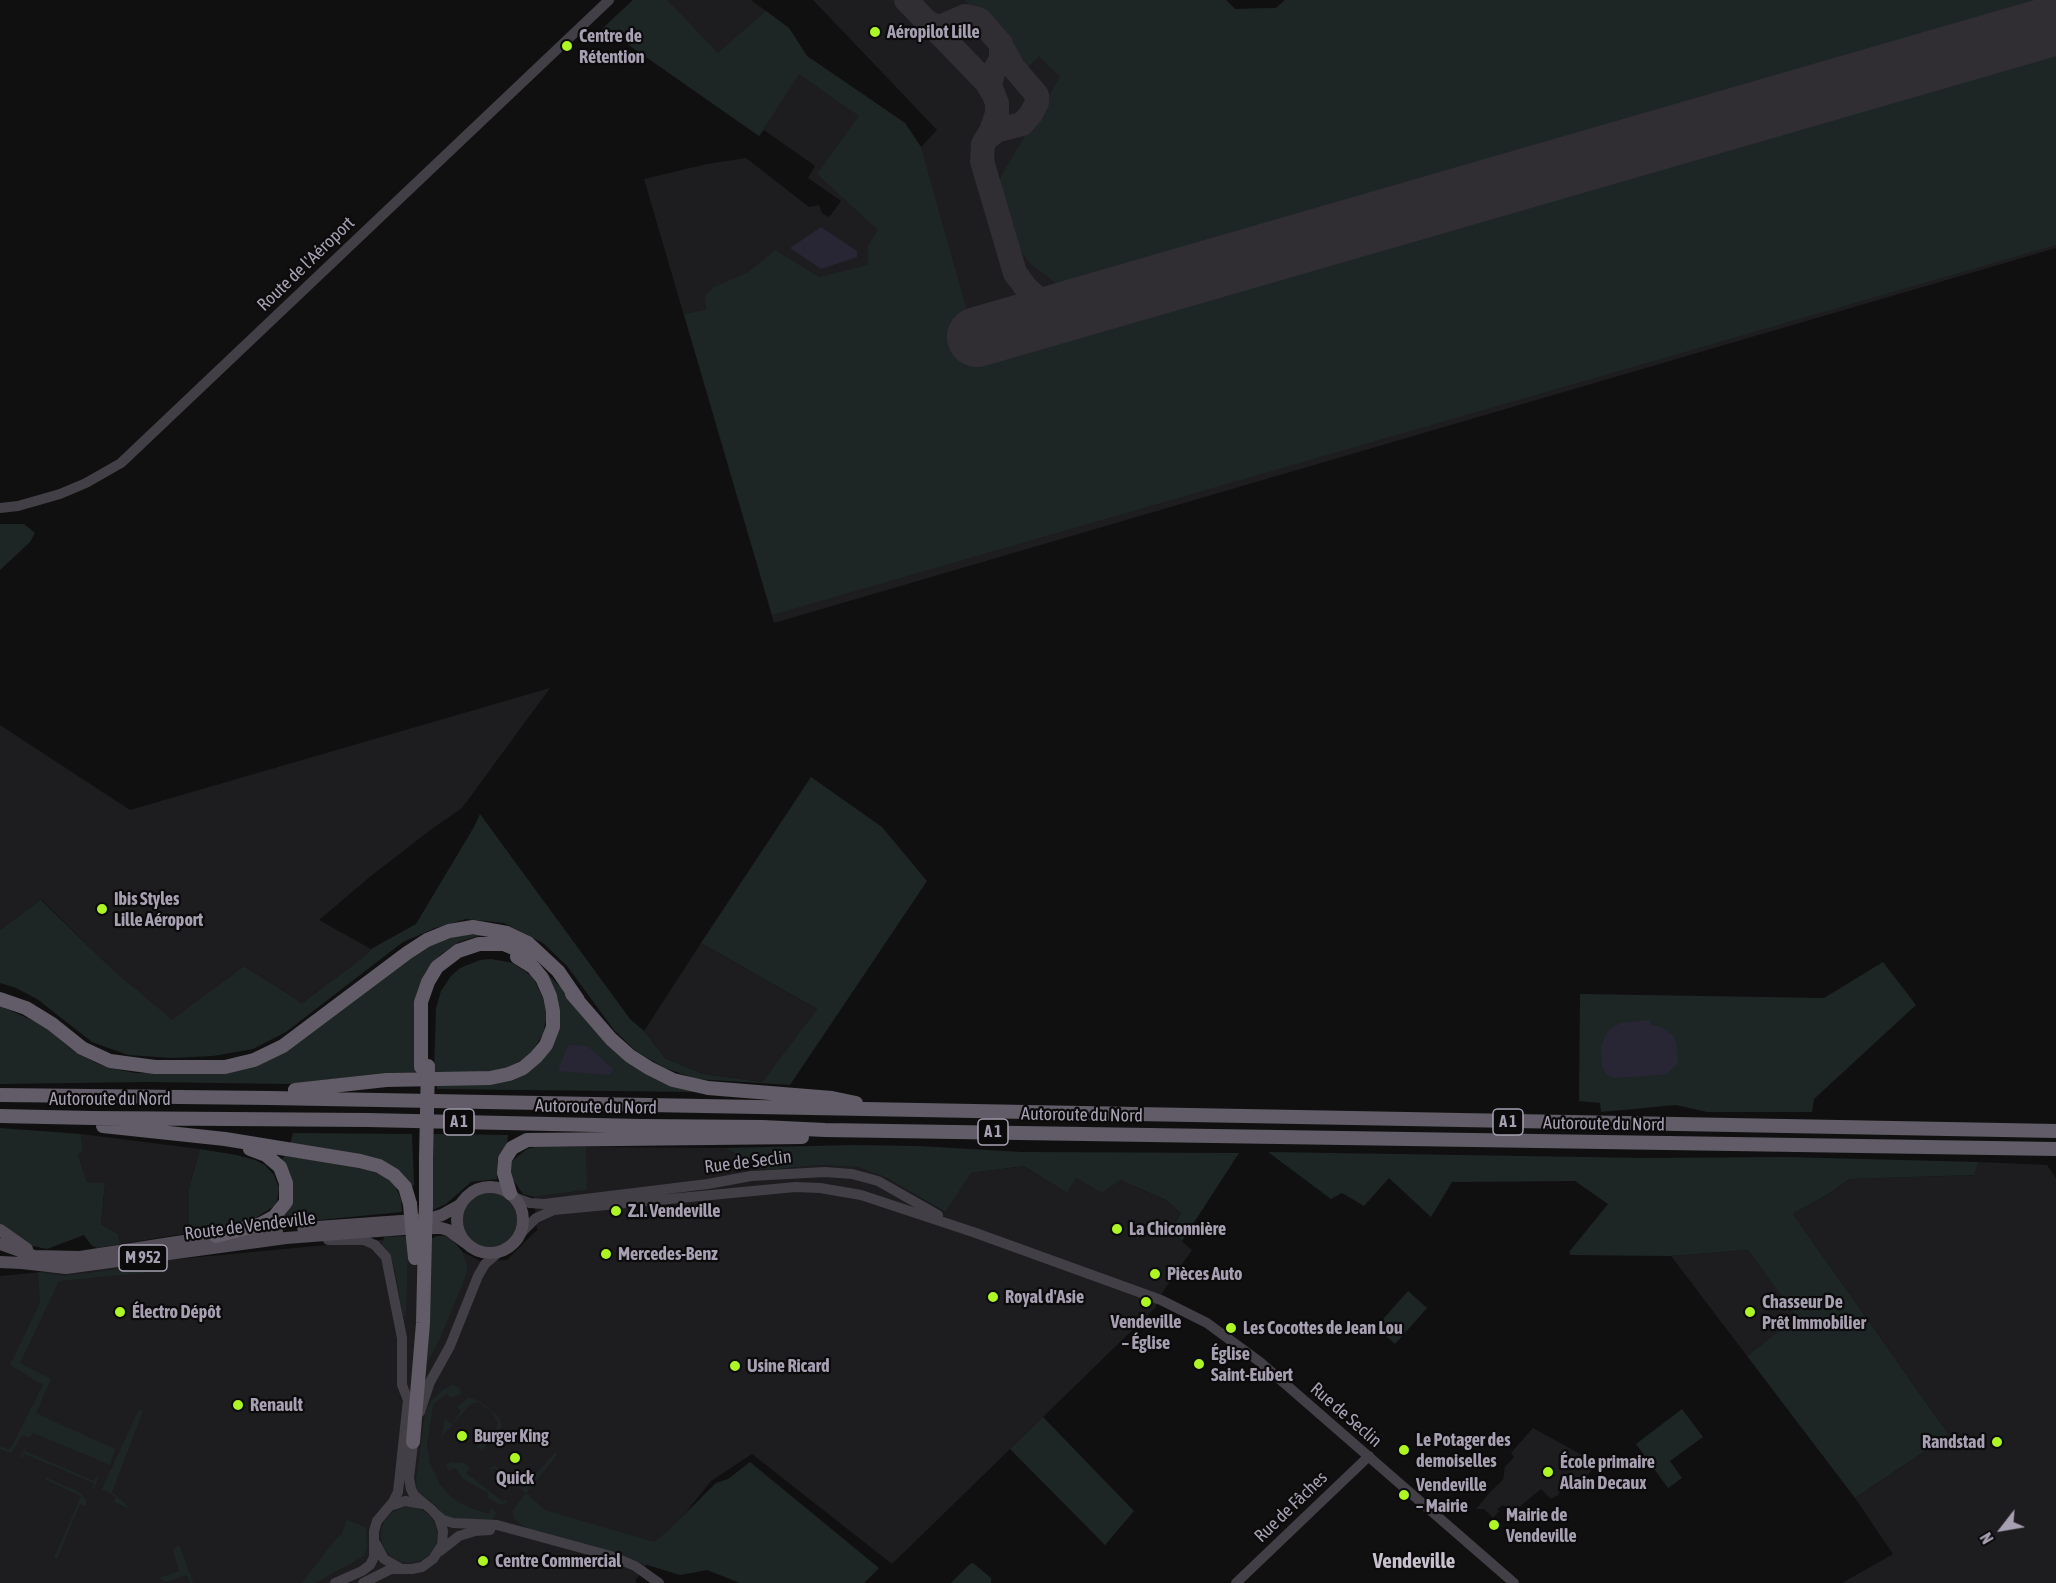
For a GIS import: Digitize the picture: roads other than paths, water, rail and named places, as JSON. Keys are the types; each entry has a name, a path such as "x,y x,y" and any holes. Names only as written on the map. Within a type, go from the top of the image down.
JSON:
{"highway":[{"path":"0,991 5,993 5,1000 38,1014 82,1048 110,1061 155,1067 209,1068 232,1066 254,1060 283,1046 417,946 449,931 473,927 507,933 528,943 558,971 578,1000"},
{"path":"413,1442 423,1323 418,1205 423,1158 424,1066 421,1007 426,987 437,968 454,954 466,948 495,943 513,946 524,951 543,964 611,1039 630,1056 673,1080 708,1088 832,1098 884,1110"},
{"path":"270,1098 279,1090 315,1089 386,1080 483,1079 502,1076 518,1070 532,1061 543,1049 553,1027 552,1000 536,969 520,958 497,952 470,956 450,967 438,981 431,996 424,1066"},
{"name":"Autoroute du Nord","path":"0,1095 2056,1131"},
{"name":"Autoroute du Nord","path":"0,1116 368,1120 825,1130 2056,1149"},
{"path":"92,1118 103,1126 217,1138 379,1166 388,1170 400,1181 418,1205"},
{"path":"513,1195 504,1173 505,1159 512,1148 527,1140 817,1138 825,1130"},
{"path":"216,1236 261,1224 274,1216 286,1202 287,1192 283,1174 274,1161 256,1151 226,1144 217,1138"},
{"path":"408,1400 419,1238"}],"main road":[{"path":"495,1187 513,1195 523,1215 521,1233 510,1247 498,1253 480,1252 466,1242 458,1227 458,1213 460,1205 469,1194 481,1188 495,1187"},
{"name":"Route de Vendeville","path":"66,1258 99,1255 216,1236 429,1218 442,1215 460,1205"},
{"name":"Route de Vendeville","path":"0,1262 54,1268 79,1267 286,1238 433,1228 448,1230 466,1242"},
{"path":"0,1230 32,1251 66,1258"},
{"name":"M 952","path":"0,1244 29,1255 66,1258"}],"street":[{"name":"Route de l'Aéroport","path":"0,508 37,501 70,490 109,471 128,457 609,0"},
{"name":"Rue de Seclin","path":"513,1195 530,1203 544,1203 698,1185 751,1176 812,1172 845,1174 868,1178 887,1185 973,1232"},
{"name":"Rue de Seclin","path":"521,1233 536,1218 554,1210 795,1187 820,1188 861,1196 973,1232 1161,1300 1207,1323 1260,1362 1514,1583"},
{"path":"286,1238 364,1240 375,1245 383,1252 388,1263 398,1314 403,1357 402,1385 408,1400 398,1492 377,1521 374,1557 370,1564 358,1574 335,1583"},
{"path":"498,1253 485,1264 478,1276 450,1346 425,1394 413,1442 410,1484 414,1495 447,1522 496,1525 619,1559 641,1570 658,1583"},
{"name":"Rue de Fâches","path":"1236,1583 1369,1456"},
{"path":"389,1506 405,1501 424,1504"},
{"path":"437,1515 443,1534 442,1545 437,1554"},
{"path":"363,1583 391,1569 422,1567 452,1540 469,1532 515,1531"},
{"path":"375,1541 382,1557 402,1569"}],"place":[{"name":"Aéropilot Lille","path":"875,32"},
{"name":"Centre de Rétention","path":"567,46"},
{"name":"Ibis Styles Lille Aéroport","path":"102,909"},
{"name":"Z.I. Vendeville","path":"616,1211"},
{"name":"La Chiconnière","path":"1117,1229"},
{"name":"Mercedes-Benz","path":"606,1254"},
{"name":"Pièces Auto","path":"1155,1274"},
{"name":"Royal d'Asie","path":"993,1297"},
{"name":"Vendeville – Église","path":"1146,1302"},
{"name":"Électro Dépôt","path":"120,1312"},
{"name":"Chasseur De Prêt Immobilier","path":"1750,1312"},
{"name":"Les Cocottes de Jean Lou","path":"1231,1328"},
{"name":"Église Saint-Eubert","path":"1199,1364"},
{"name":"Usine Ricard","path":"735,1366"},
{"name":"Renault","path":"238,1405"},
{"name":"Burger King","path":"462,1436"},
{"name":"Randstad","path":"1997,1442"},
{"name":"Le Potager des demoiselles","path":"1404,1450"},
{"name":"Quick","path":"515,1458"},
{"name":"École primaire Alain Decaux","path":"1548,1472"},
{"name":"Vendeville – Mairie","path":"1404,1495"},
{"name":"Mairie de Vendeville","path":"1494,1525"},
{"name":"Centre Commercial","path":"483,1561"}],"district":[{"name":"Vendeville","path":"1414,1561"}]}
